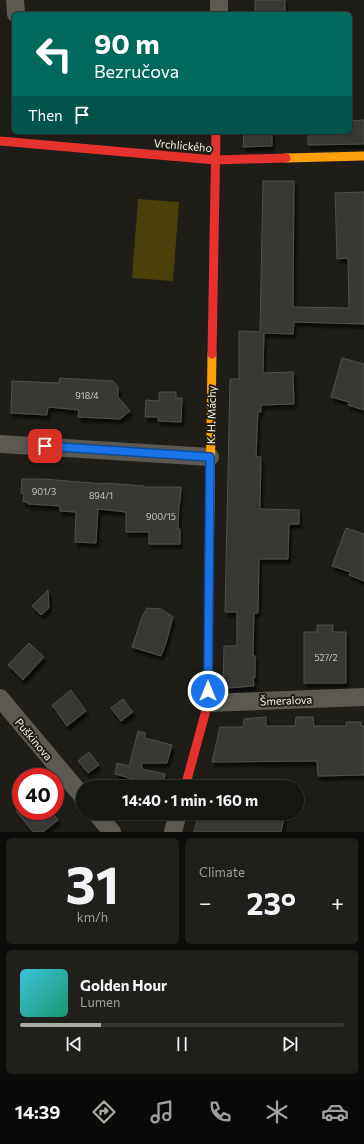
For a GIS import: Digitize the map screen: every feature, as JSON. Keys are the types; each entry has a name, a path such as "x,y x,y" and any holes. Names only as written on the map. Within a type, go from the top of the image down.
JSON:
{"street":[{"path":"15,0 16,12"},
{"path":"219,12 220,0"},
{"name":"K. H. Máchy","path":"187,780 208,703 210,457 216,134"},
{"name":"Vrchlického","path":"0,141 19,137 216,160 364,156"},
{"path":"0,444 210,457"},
{"name":"Šmeralova","path":"208,703 364,697"},
{"name":"Puškinova","path":"0,698 76,789"},
{"path":"102,820 112,832"},
{"path":"173,832 176,820"}],"shaded area":[{"path":"138,199 179,202 173,281 132,278"}],"building":[{"path":"255,0 285,0 285,12 255,12"},
{"path":"364,120 364,144 308,145 308,134 352,134 352,121"},
{"path":"244,134 272,134 272,146 243,147"},
{"path":"263,181 294,181 293,307 349,308 348,258 337,259 335,193 364,192 364,324 294,322 293,334 264,333 263,373 293,372 294,404 261,405 261,412 258,412 256,457 261,457 260,509 299,510 299,524 289,524 288,559 259,559 258,613 254,613 254,686 228,688 223,683 224,646 237,646 237,612 225,612 230,379 239,379 239,331 260,332"},
{"path":"342,358 364,364 364,410 348,405 349,402 331,397"},
{"path":"60,378 113,381 118,387 118,397 130,411 120,419 78,417 79,410 48,407 47,415 11,413 12,381 59,383"},
{"path":"159,392 176,392 176,398 182,398 181,422 158,421 158,417 145,417 146,400 159,401"},
{"path":"22,479 105,483 144,487 181,487 178,529 180,529 180,544 149,544 149,532 126,532 126,512 98,509 96,543 75,542 76,512 60,511 60,506 28,504 28,502 23,502 24,494 21,493"},
{"path":"346,528 364,534 364,581 349,575 350,572 332,566"},
{"path":"48,590 49,608 41,615 32,606"},
{"path":"147,608 161,609 173,617 161,656 132,647 142,617"},
{"path":"317,625 333,625 333,632 346,632 346,683 304,683 304,632 317,632"},
{"path":"29,643 44,657 23,680 8,665"},
{"path":"71,690 86,711 67,726 52,705"},
{"path":"123,699 133,712 121,721 111,708"},
{"path":"266,717 266,726 295,726 296,717 313,717 314,726 346,726 346,722 361,722 361,726 364,726 364,775 318,776 317,761 212,762 220,727 243,727 244,719"},
{"path":"138,731 145,733 145,738 172,745 167,763 142,763 142,769 165,774 164,780 133,780 115,774 117,763 129,766"},
{"path":"89,752 99,765 88,773 78,761"},
{"path":"23,820 58,820 43,832 33,832"},
{"path":"197,820 284,820 281,832 194,832"}],"traffic: slow":[{"path":"286,158 364,156"},
{"path":"209,573 212,354"}],"traffic: jam":[{"path":"212,354 216,134"},
{"path":"0,141 215,160 286,158"},
{"path":"187,780 208,703 209,573"}],"route":[{"path":"45,446 210,457 208,691"}]}
